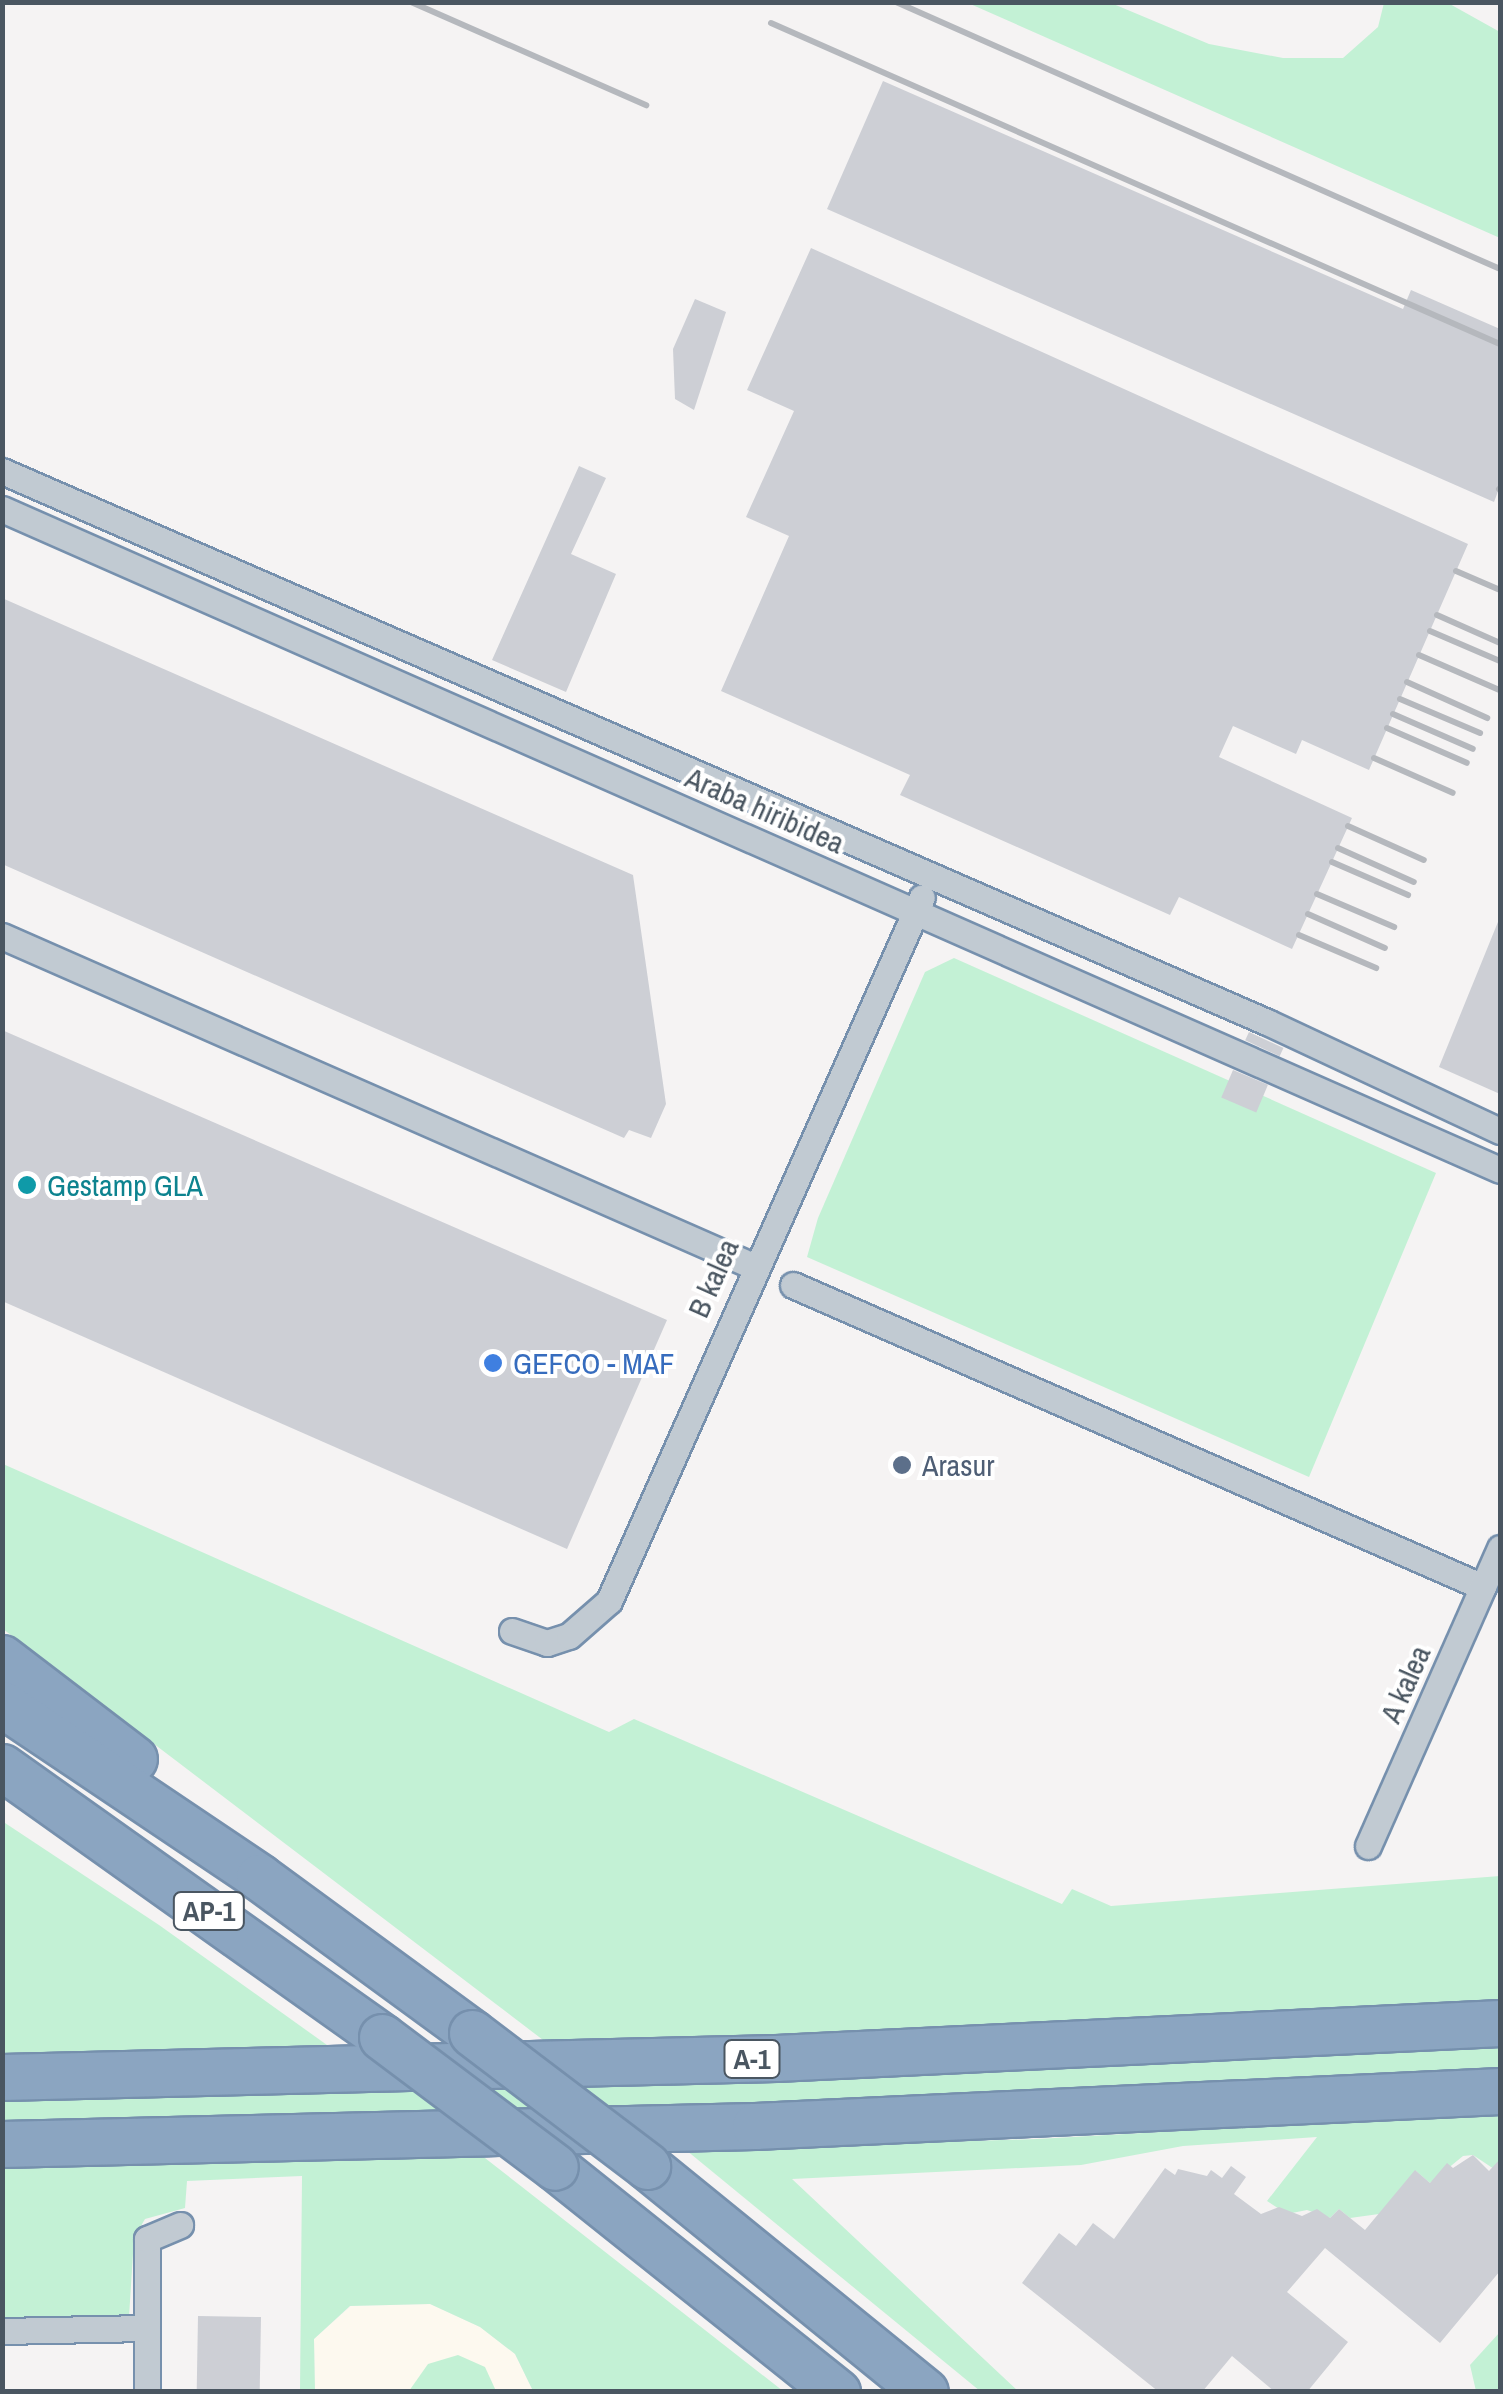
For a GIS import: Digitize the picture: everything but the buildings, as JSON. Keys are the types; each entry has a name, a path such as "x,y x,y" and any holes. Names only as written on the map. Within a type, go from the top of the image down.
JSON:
{"highway":[{"path":"2,1658 170,1787 259,1877"},
{"name":"AP-1","path":"2,1704 259,1877 472,2033 647,2166 925,2392"},
{"name":"AP-1","path":"13,1777 382,2037 555,2167 836,2392"},
{"name":"A-1","path":"2,2077 776,2058 1500,2023"},
{"name":"A-1","path":"2,2144 794,2124 1500,2092"}],"street":[{"name":"Araba hiribidea","path":"2,471 1500,1130"},
{"name":"Araba hiribidea","path":"2,510 1500,1170"},
{"name":"B kalea","path":"512,1631 547,1643 591,1623 610,1601 753,1266 930,879"},
{"path":"2,936 753,1266"},
{"path":"793,1284 1483,1588"},
{"name":"A kalea","path":"1368,1846 1500,1548"},
{"path":"148,2392 148,2239 180,2225"},
{"path":"2,2331 146,2328"}],"shaded area":[{"path":"430,2304 480,2327 515,2354 533,2391 315,2391 314,2339 351,2306"}],"green space":[{"path":"968,3 1111,3 1209,44 1283,58 1343,58 1378,27 1384,3 1448,3 1500,32 1500,238"},
{"path":"954,958 1436,1173 1309,1477 807,1257 818,1218 925,972"},
{"path":"3,1464 609,1732 634,1719 1062,1904 1072,1889 1111,1906 1500,1876 1500,2001 991,2032 547,2043 3,1629"},
{"path":"2,1821 159,1925 334,2050 3,2056"},
{"path":"1500,2039 1500,2077 1213,2092 19,2129 3,2119 2,2094"},
{"path":"1500,2113 1500,2173 1473,2155 1463,2156 1430,2183 1416,2171 1379,2214 1350,2218 1339,2209 1330,2218 1307,2210 1287,2214 1267,2201 1317,2137 1183,2146 1081,2165 792,2179 1019,2392 980,2391 686,2150 1037,2139"},
{"path":"476,2151 783,2391 533,2391 515,2354 480,2327 430,2304 350,2306 314,2339 315,2391 300,2391 302,2176 187,2181 185,2208 145,2219 134,2238 129,2317 3,2319 2,2162"},
{"path":"1500,2332 1500,2391 1476,2391 1470,2365"},
{"path":"458,2355 485,2367 496,2391 409,2391 428,2364"}],"railway":[{"path":"411,2 646,105"},
{"path":"896,2 1500,269"},
{"path":"771,23 1500,344"},
{"path":"1456,571 1500,590"},
{"path":"1437,615 1500,643"},
{"path":"1430,631 1500,661"},
{"path":"1419,655 1499,690"},
{"path":"1407,682 1487,718"},
{"path":"1400,699 1480,733"},
{"path":"1393,714 1473,749"},
{"path":"1387,728 1467,763"},
{"path":"1374,758 1453,793"},
{"path":"1348,826 1424,860"},
{"path":"1338,848 1414,882"},
{"path":"1332,862 1408,895"},
{"path":"1317,894 1394,927"},
{"path":"1308,914 1385,948"},
{"path":"1299,935 1376,968"}],"place":[{"name":"Gestamp GLA","path":"27,1185"},
{"name":"GEFCO - MAF","path":"493,1363"},
{"name":"Arasur","path":"902,1465"}]}
